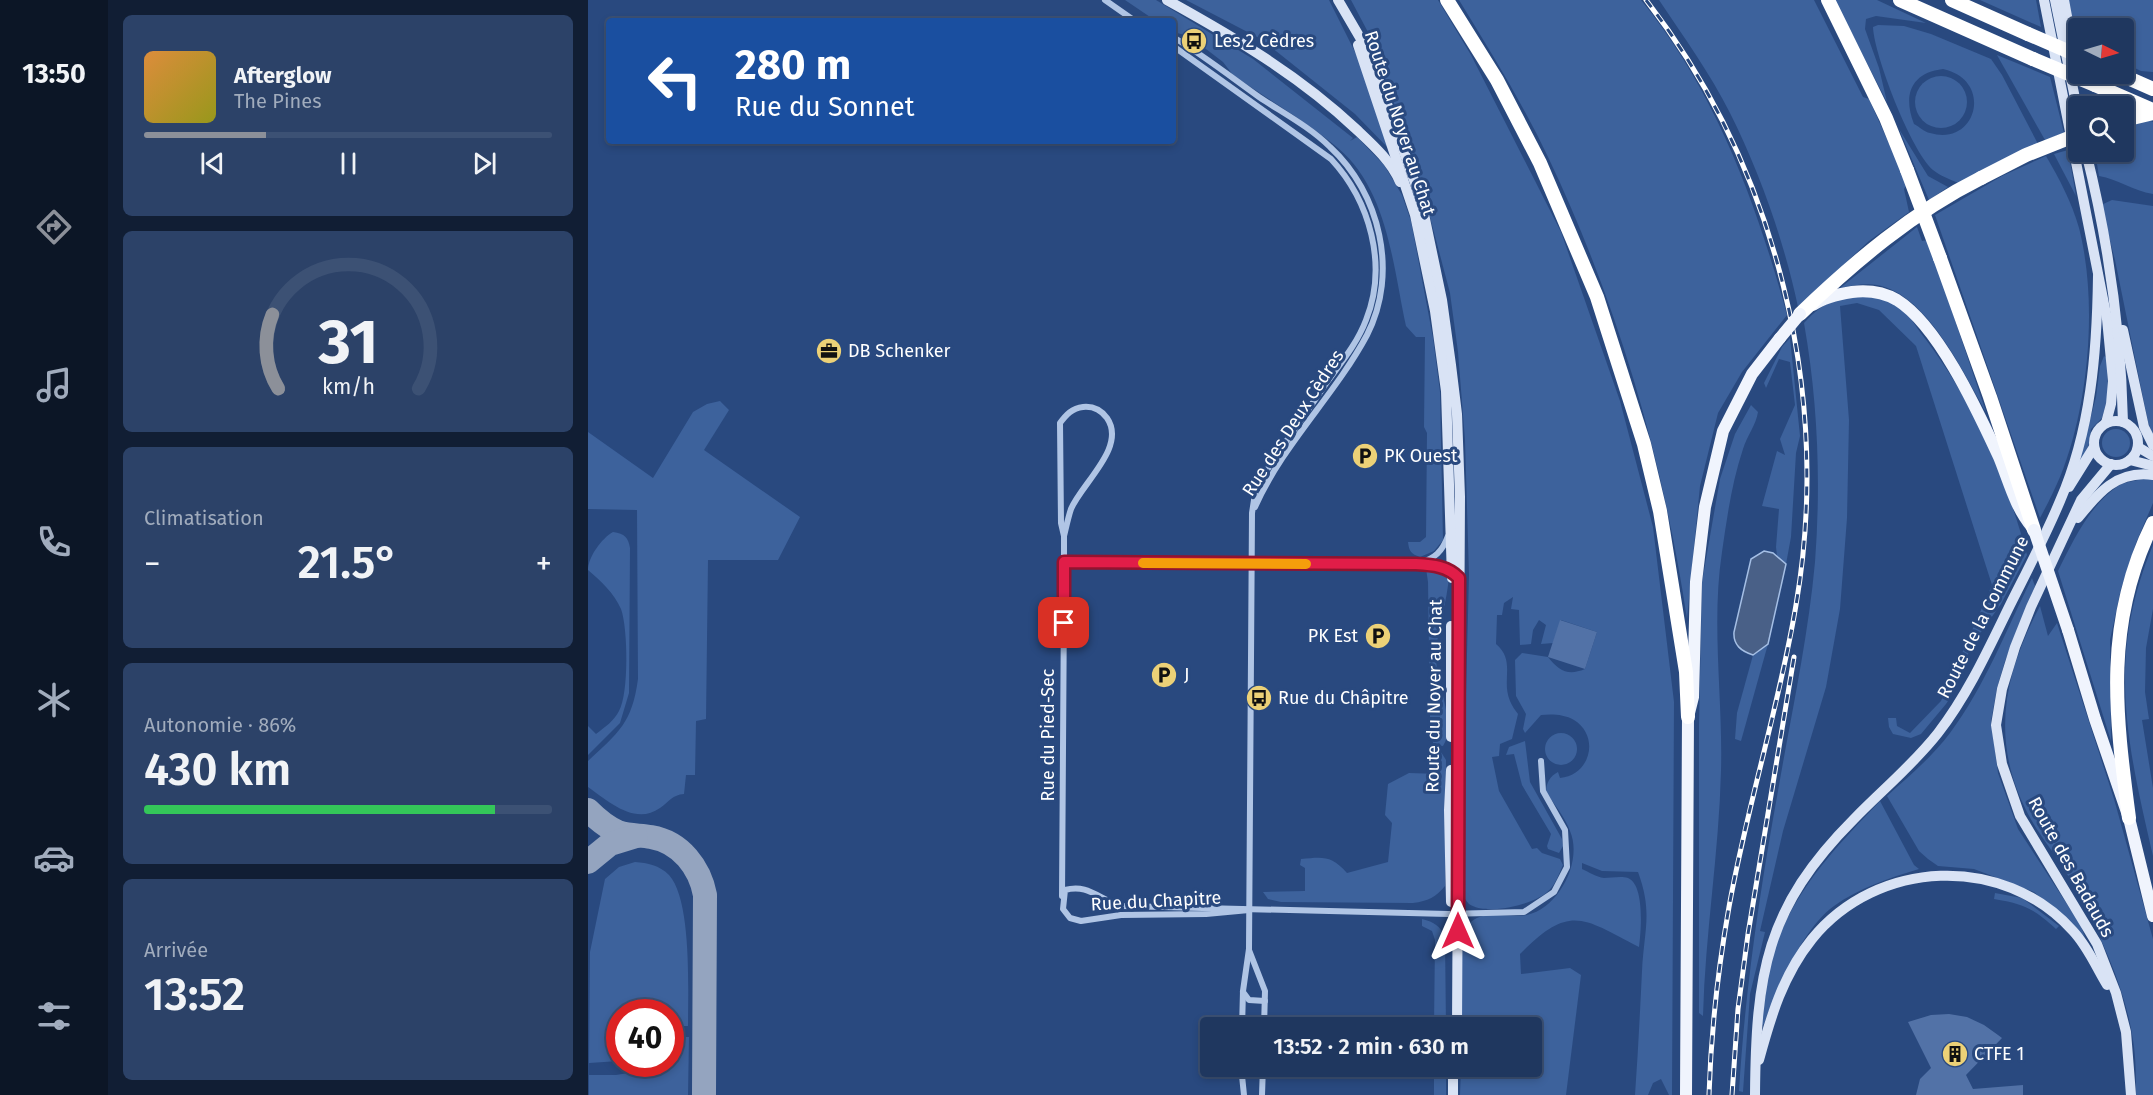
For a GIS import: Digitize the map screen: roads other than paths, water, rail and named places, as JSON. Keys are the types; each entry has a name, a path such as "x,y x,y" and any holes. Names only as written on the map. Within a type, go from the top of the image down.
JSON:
{"highway":[{"path":"1447,0 1497,80 1540,163 1597,297 1644,444 1660,511 1686,672 1688,717"},
{"path":"1900,0 2153,112"},
{"path":"1952,0 2068,51"},
{"path":"1830,4 1889,126 1907,170 1990,397 2034,530"},
{"path":"2134,81 2153,89"},
{"path":"2134,117 2153,112"},
{"path":"1800,314 1832,284 1933,205 2026,155 2068,138"},
{"path":"2130,818 2116,713 2116,662 2121,619 2129,583 2141,547 2153,523"}],"main road":[{"path":"1167,0 1285,70 1341,115 1378,150 1399,178 1415,215"},
{"path":"1338,0 1344,11"},
{"name":"Route de la Commune","path":"2044,0 2108,319 2113,381 2111,404 2106,423"},
{"path":"2055,0 2075,96"},
{"path":"2064,0 2081,96"},
{"name":"Route du Noyer au Chat","path":"1344,11 1374,89 1415,215 1435,311 1446,391 1449,531 1455,575"},
{"name":"Route du Noyer au Chat","path":"1344,11 1369,53 1418,190 1442,300 1457,414 1460,497 1455,575 1449,810 1457,1017"},
{"path":"2088,162 2114,294 2130,353 2144,428 2153,445"},
{"path":"2092,162 2094,185"},
{"name":"Route de la Commune","path":"1755,1095 1755,1032 1761,981 1767,953 1792,894 1853,819 1936,735 1962,698 1981,666 2061,500 2078,448 2092,381 2097,349 2098,276"},
{"path":"1686,1095 1688,717 1693,697 1696,582 1704,518 1723,431 1752,374 1800,314 1818,301 1839,294 1866,291 1888,296 1912,313 1925,326 1954,368 1998,457 2022,515 2034,530 2095,719 2130,818 2153,916"},
{"path":"2114,294 2122,376 2123,422"},
{"path":"2061,500 2094,447 2096,433 2106,423 2123,422 2133,429 2138,447 2153,456"},
{"path":"2094,447 2100,458 2111,464 2117,465 2130,460 2153,466"},
{"path":"2130,460 2138,447"},
{"name":"Route des Badauds","path":"2111,464 2081,500 2063,538 2015,647 2002,689 1996,725 2002,764 2020,816 2097,944 2120,1009 2130,1062 2131,1095"},
{"path":"2063,538 2095,496 2109,483 2126,476 2153,475"},
{"path":"1755,1076 1779,994 1811,940 1829,920 1866,894 1904,879 1956,875 1982,878 2011,887 2037,900 2073,931 2090,954 2120,1009"},
{"name":"Route du Noyer au Chat","path":"1452,1017 1454,914"}],"street":[{"path":"1105,0 1132,18"},
{"name":"Rue des Deux Cèdres","path":"1176,39 1328,144 1351,169 1360,183 1373,210 1380,236 1382,281 1376,312 1368,333 1352,361 1268,481 1252,513"},
{"name":"Rue des Deux Cèdres","path":"1176,48 1331,159 1356,192 1372,237 1376,274 1366,319 1351,349 1256,487 1252,513"},
{"path":"1079,407 1092,407 1104,414 1112,425 1113,438 1108,452 1071,508 1064,536 1060,523 1060,423 1068,413 1079,407"},
{"path":"1242,1017 1249,949 1252,513"},
{"path":"1416,564 1433,558 1441,551 1449,531"},
{"name":"Rue du Pied-Sec","path":"1063,897 1064,536"},
{"path":"1064,562 1416,564 1439,566 1455,575"},
{"name":"Rue du Chapitre","path":"1249,910 1206,914 1121,915 1081,921 1070,918 1063,909 1063,897 1065,890 1077,886 1085,888 1108,903 1123,906 1454,914 1524,912 1554,892 1567,867 1565,830 1542,791 1541,761"},
{"path":"1249,949 1265,991 1264,1017"},
{"path":"1243,992 1249,1000 1265,1001"},
{"path":"1242,1077 1244,1095"},
{"path":"1262,1095 1263,1077"}],"railway":[{"path":"1646,0 1692,66 1730,136 1761,210 1784,287 1799,366 1806,446 1805,526 1796,605 1781,681 1729,907 1716,1001 1709,1095"},
{"path":"1732,1095 1738,1009 1748,934 1794,657"}],"place":[{"name":"Les 2 Cèdres","path":"1194,41"},
{"name":"DB Schenker","path":"829,351"},
{"name":"PK Ouest","path":"1365,456"},
{"name":"PK Est","path":"1378,636"},
{"name":"J","path":"1164,675"},
{"name":"Rue du Châpitre","path":"1259,698"},
{"name":"CTFE 1","path":"1955,1054"}]}
